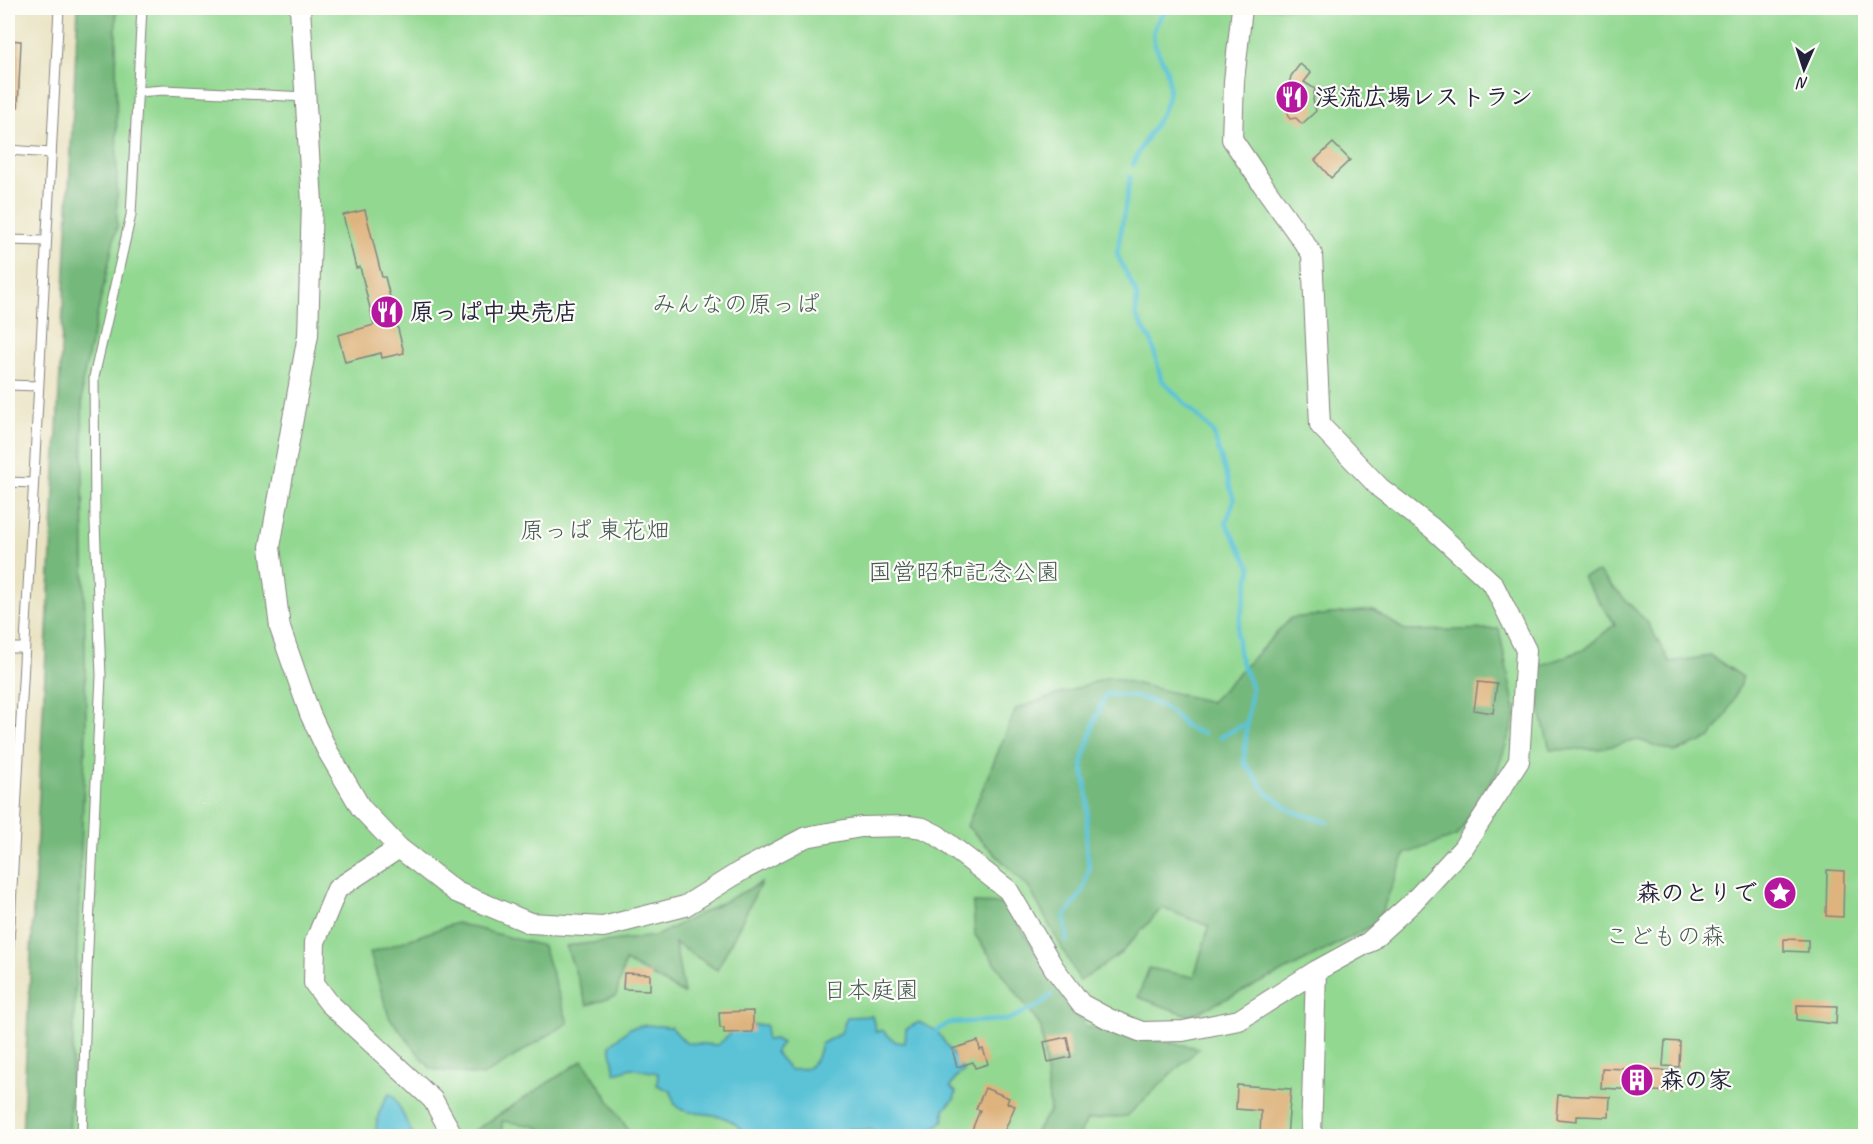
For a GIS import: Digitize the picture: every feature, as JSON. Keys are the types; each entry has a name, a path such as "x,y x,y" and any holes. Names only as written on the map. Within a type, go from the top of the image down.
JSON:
{"street":[{"path":"300,8 312,202 308,335 270,547 280,628 310,714 327,750 362,808 399,848 456,892 530,923 603,927 685,906 741,871 806,837 861,827 922,828 937,835 1008,890 1054,968 1081,1004 1109,1019 1142,1032 1183,1031 1239,1020 1316,971 1369,942 1413,902 1463,848 1519,760 1526,650 1493,584 1432,528 1380,488 1320,425 1312,254 1232,139 1234,81 1242,8"},
{"path":"399,848 337,889 315,942 314,983 329,1003 433,1100 453,1137"},
{"path":"1311,1137 1316,971"}],"lane":[{"path":"8,962 11,834 20,740 59,8"},
{"path":"82,1137 87,969 101,676 94,522 94,377 131,214 142,8"},
{"path":"137,92 164,90 306,97"},
{"path":"8,150 51,153"},
{"path":"8,240 46,241"},
{"path":"8,385 38,386"},
{"path":"8,482 33,483"},
{"path":"8,648 24,648"},
{"path":"8,739 20,740"}],"green space":[{"path":"78,8 116,8 117,226 82,383 86,730 69,1136 22,1136"},
{"name":"国営昭和記念公園","path":"94,8 1865,8 1865,1136 31,1136"},
{"path":"1598,572 1647,622 1670,662 1711,656 1743,677 1727,714 1709,739 1675,752 1638,740 1599,749 1550,750 1539,706 1540,666 1583,650 1615,624 1582,577"},
{"path":"1373,610 1406,631 1499,629 1516,715 1496,774 1457,836 1405,854 1377,923 1293,967 1190,1016 1138,997 1149,968 1194,977 1209,926 1162,908 1120,954 1080,981 1029,888 967,826 1016,709 1109,677 1211,702 1291,618"},
{"path":"761,883 717,970 675,943 684,994 625,961 616,996 587,1005 566,946 656,936"},
{"path":"973,903 1005,904 1086,1027 1199,1048 1127,1116 1087,1120 1079,1136 1033,1136 1050,1110 1041,1027 975,935"},
{"path":"456,923 543,946 568,1023 483,1076 431,1069 389,1017 370,953"},
{"path":"583,1060 632,1136 550,1136 535,1126 502,1121 502,1136 473,1136 471,1133"}],"water":[{"path":"872,1016 876,1032 882,1030 896,1042 905,1043 906,1029 919,1022 937,1031 964,1071 957,1076 950,1087 956,1092 954,1099 944,1109 944,1120 923,1136 881,1136 872,1130 850,1129 843,1136 745,1136 728,1119 680,1109 674,1103 671,1091 657,1085 658,1073 632,1068 615,1073 610,1045 630,1028 645,1025 671,1027 686,1043 718,1045 729,1035 730,1025 766,1025 766,1040 775,1039 782,1043 775,1052 790,1070 808,1068 817,1058 821,1044 841,1033 847,1017"},
{"path":"389,1094 394,1096 413,1135 377,1136 376,1125 379,1114"}],"building":[{"path":"8,40 21,41 18,107 8,107"},
{"path":"1300,64 1311,73 1304,82 1315,89 1313,100 1316,111 1302,124 1296,118 1290,119 1287,109 1291,76"},
{"path":"1333,143 1350,160 1331,178 1315,160"},
{"path":"365,210 404,353 382,358 381,353 345,362 338,335 374,325 360,267 356,268 343,215"},
{"path":"1478,682 1497,684 1493,713 1474,710"},
{"path":"1827,870 1844,871 1843,917 1826,916"},
{"path":"1784,939 1808,940 1808,952 1784,951"},
{"path":"624,973 650,974 650,990 623,989"},
{"path":"1797,1005 1837,1006 1836,1024 1797,1020"},
{"path":"753,1011 753,1032 724,1033 724,1028 720,1028 719,1012"},
{"path":"1067,1037 1071,1057 1048,1062 1044,1042"},
{"path":"978,1041 988,1064 975,1068 973,1062 957,1067 952,1049"},
{"path":"1665,1041 1680,1042 1679,1067 1663,1066"},
{"name":"森の家","path":"1602,1068 1672,1071 1671,1092 1601,1088"},
{"path":"1237,1085 1291,1089 1287,1137 1260,1137 1261,1111 1236,1109"},
{"path":"985,1088 1009,1098 1007,1103 1015,1106 1002,1137 969,1137 980,1110 976,1109"},
{"path":"1558,1095 1610,1097 1609,1117 1577,1116 1577,1121 1556,1119"}],"waterway":[{"path":"1133,165 1167,101 1169,92 1167,72 1153,38 1158,20 1168,8"},
{"path":"1130,177 1117,254 1137,295 1136,316 1152,342 1161,379 1213,432 1234,500 1226,523 1251,568 1237,633 1240,659 1252,688 1247,723 1220,737"},
{"path":"1067,941 1065,916 1083,891 1089,869 1086,843 1088,799 1082,764 1095,720 1106,694 1131,696 1162,706 1187,727 1203,733"},
{"path":"1247,723 1244,762 1267,793 1293,812 1328,822"},
{"path":"937,1031 948,1023 1007,1020 1040,1005 1051,995"}],"place":[{"name":"渓流広場レストラン","path":"1292,97"},
{"name":"原っぱ中央売店","path":"387,312"},
{"name":"森のとりで","path":"1780,893"},
{"name":"森の家","path":"1637,1080"}],"park label":[{"name":"みんなの原っぱ","path":"736,304"},
{"name":"原っぱ 東花畑","path":"595,530"},
{"name":"こどもの森","path":"1665,936"},
{"name":"日本庭園","path":"871,990"}]}
